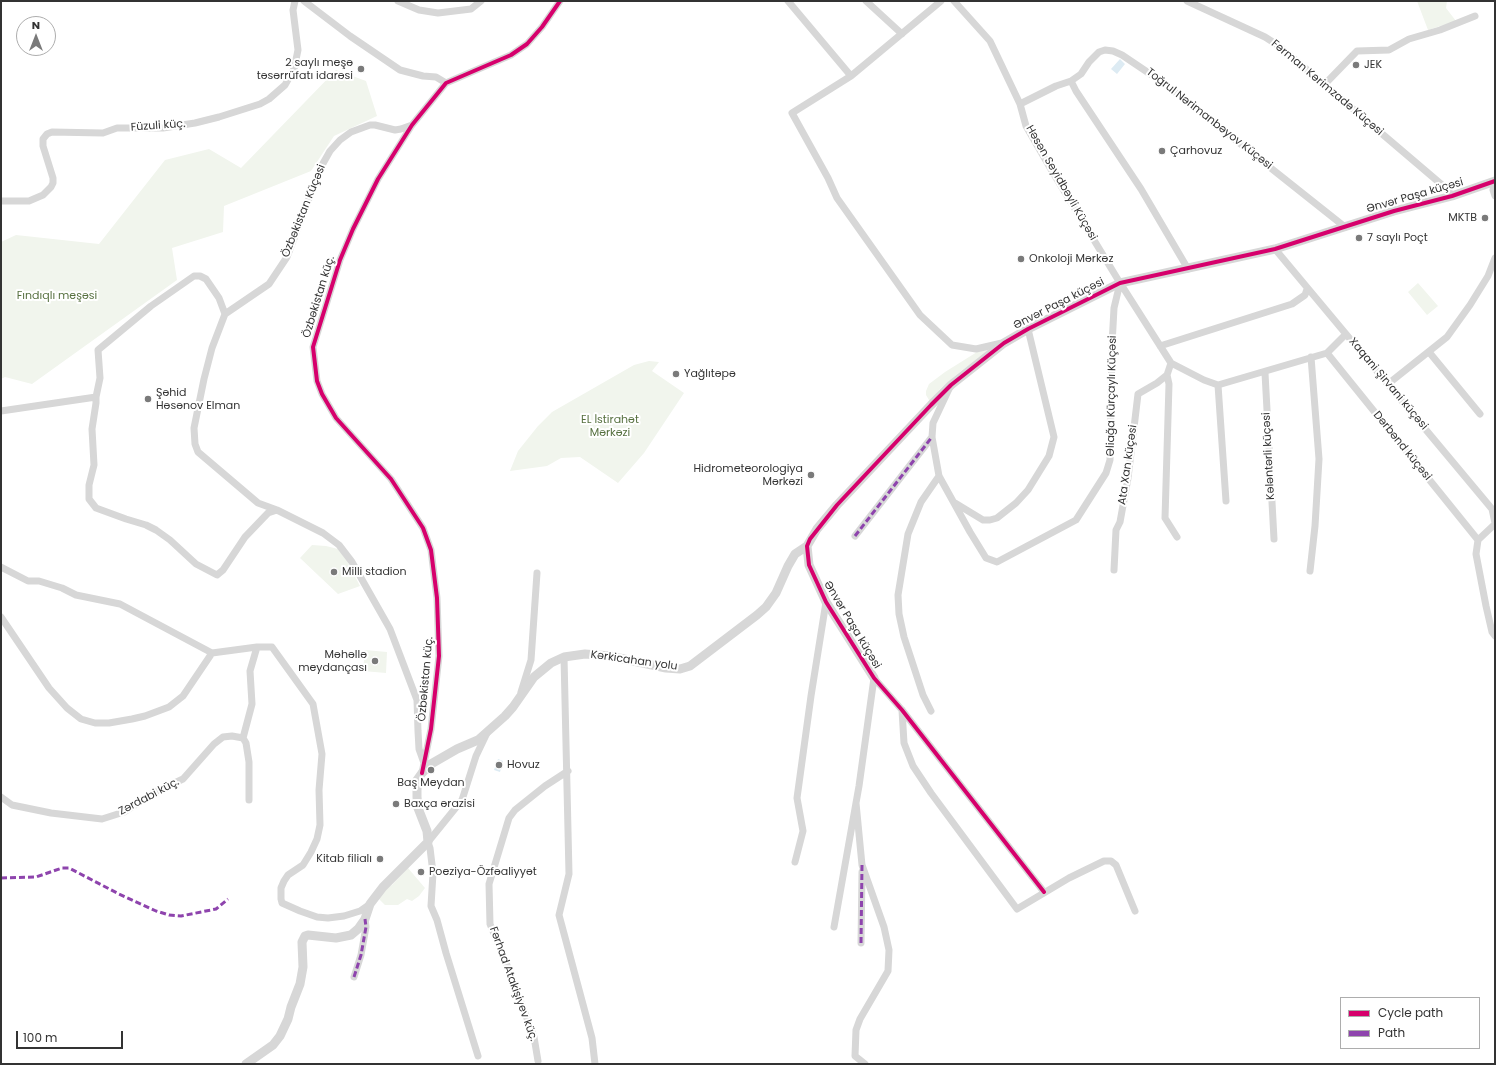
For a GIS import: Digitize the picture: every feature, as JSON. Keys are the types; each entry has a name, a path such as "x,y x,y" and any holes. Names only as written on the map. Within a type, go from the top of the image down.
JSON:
{"street":[{"name":"Füzuli küç.","path":"1,201 29,201 43,195 51,187 53,178 43,146 43,139 47,134 52,132 103,133 117,128 164,128 219,118 269,99 285,85 294,68 298,50 293,10 295,1"},
{"path":"304,1 355,40 400,70 423,76 436,77 446,83"},
{"path":"398,1 419,10 438,13 471,9 481,1"},
{"name":"Özbəkistan küç.","path":"422,773 431,729 439,656 437,598 431,550 423,528 391,479 336,418 322,394 317,381 314,347 316,334 340,260 348,241 378,179 412,125 446,83 520,50 535,36 560,1"},
{"path":"788,1 851,76"},
{"path":"866,1 902,34"},
{"path":"941,1 851,76 792,113 828,178 836,198 920,315 952,345 976,349 1004,343"},
{"name":"Həsən Seyidbəyli Küçəsi","path":"954,1 990,41 1020,104 1026,126 1120,283 1171,363"},
{"name":"Fərman Kərimzadə Küçəsi","path":"1187,1 1265,37 1279,46 1443,186 1452,196"},
{"path":"1324,85 1357,51 1389,50 1409,40 1475,16"},
{"name":"Toğrul Nərimanbəyov Küçəsi","path":"1020,104 1056,86 1071,81 1081,74 1098,52 1106,50 1113,51 1122,55 1165,84 1345,227"},
{"path":"1071,81 1141,190 1188,269"},
{"name":"Özbəkistan Küçəsi","path":"225,314 269,284 287,257 321,167 330,151 340,140 351,132 370,125 395,130 412,125"},
{"path":"1495,181 1492,190 1495,196"},
{"name":"Ənvər Paşa küçəsi","path":"874,678 826,602 808,565 806,546 817,529 837,505 951,385 1004,343 1028,329 1120,283 1274,249 1394,211 1452,196 1495,181"},
{"name":"Xaqani Şirvani küçəsi","path":"1274,249 1492,509 1495,523 1478,540"},
{"path":"1388,384 1447,337 1470,305 1488,276 1495,258"},
{"path":"277,510 268,513 245,537 223,570 217,575 196,564 170,540 156,530 146,525 96,508 88,499 89,485 94,464 92,429 100,378 98,350 151,306 194,276 200,276 206,279 212,286 219,298 225,314 212,348 194,428 195,444 198,452 258,502 277,510 323,532 339,545 356,569 390,628 418,700 418,731 420,750 424,763"},
{"name":"Əliağa Kürçaylı Küçəsi","path":"932,437 939,476 986,558 997,562 1076,520 1106,473 1110,460 1114,308 1120,283"},
{"path":"1160,346 1292,304 1305,295 1307,289"},
{"path":"953,502 983,520 997,518 1016,504 1028,490 1049,456 1054,438 1028,329"},
{"path":"1177,537 1165,518 1169,384 1167,375 1171,363 1204,380 1218,385 1265,373 1327,353 1346,334"},
{"path":"1429,352 1480,414"},
{"name":"Dərbənd küçəsi","path":"1327,353 1478,540"},
{"path":"1310,571 1315,526 1319,459 1312,357"},
{"name":"Kələntərli küçəsi","path":"1265,373 1274,539"},
{"name":"Ata Xan küçəsi","path":"1114,570 1116,530 1120,522 1128,478 1138,394 1157,383 1167,375"},
{"path":"855,536 932,437 933,423 951,385"},
{"path":"1218,385 1226,502"},
{"path":"1,411 96,397"},
{"path":"931,710 923,695 904,637 899,614 898,595 908,534 921,502 939,476"},
{"path":"1478,540 1476,554 1492,632 1495,636"},
{"name":"Kərkicahan yolu","path":"422,773 431,764 457,749 478,740 513,707 534,677 551,663 564,657 585,654 610,656 666,668 680,669 690,666 757,615 769,603 776,593 779,584 795,554 806,546"},
{"path":"1,567 28,582 39,581 62,588 76,595 120,604 212,653 257,646 272,647 313,704 322,754 319,790 320,825 317,839 303,865 288,875 284,881 280,895 282,903 317,917 328,918 344,916 360,911 370,904 383,887 428,842 462,800 476,756 489,730"},
{"path":"520,696 531,660 537,573"},
{"path":"795,862 803,831 797,798 826,602"},
{"path":"1,617 54,693 67,708 81,719 96,723 109,723 132,719 145,716 168,707 183,696 212,653"},
{"path":"249,800 250,762 246,743 243,738 252,704 250,671 257,646"},
{"path":"564,657 568,771 569,874 559,915 592,1038 595,1064"},
{"path":"874,678 902,710 1044,892"},
{"path":"834,927 856,803 874,678"},
{"path":"902,710 904,743 913,766 931,793 1017,909 1044,892 1104,861 1111,861 1116,865 1135,911"},
{"name":"Zərdabi küç.","path":"1,797 12,805 51,813 102,819 124,812 155,792 183,779 214,744 223,737 232,736 243,738"},
{"name":"Fərhad Atakişiyev küç.","path":"538,1061 534,1037 490,924 489,884 509,818 515,810 545,786 568,771"},
{"path":"422,773 417,780 417,797 418,808 427,831 430,848 433,873 431,906 437,920 478,1056"},
{"path":"856,803 862,866 862,943"},
{"path":"862,866 884,927 888,950 888,971 860,1019 856,1030 855,1056 865,1064"},
{"path":"246,1064 272,1045 280,1036 288,1019 290,1007 301,978 303,967 302,942 305,936 336,938 344,937 358,929 365,919 370,904"},
{"path":"354,977 361,955 366,927 365,919"}],"green space":[{"path":"1417,1 1447,1 1446,8 1456,21 1428,30"},
{"name":"Fındıqlı meşəsi","path":"336,70 366,81 377,116 334,136 311,171 224,206 223,232 172,248 177,280 32,384 5,377 1,379 1,242 16,235 99,244 165,160 209,149 241,168"},
{"path":"1418,283 1438,306 1427,315 1408,292"},
{"path":"993,348 961,371 940,389 931,401 929,400 926,395 926,391 929,384 977,352"},
{"name":"EL İstirahət Mərkəzi","path":"649,361 659,362 652,371 684,393 644,453 618,483 580,457 561,458 547,466 510,471 518,451 538,426 552,412 634,365"},
{"name":"Milli stadion","path":"312,545 326,546 342,551 360,586 338,594 300,558"},
{"name":"Məhəllə meydançası","path":"365,650 387,652 386,673 363,671"},
{"path":"408,868 425,888 419,896 412,901 407,899 398,905 385,905 379,899 386,888 392,885"}],"shaded area":[{"path":"1120,59 1125,64 1117,74 1111,69"},
{"name":"Hovuz","path":"498,759 503,761 500,772 494,770"}],"marked path":[{"path":"855,536 932,437"},
{"path":"861,943 862,865"},
{"path":"1,878 36,877 62,868 69,868 119,894 156,911 169,915 181,916 216,909 228,899"},
{"path":"354,977 361,955 366,927 365,919"}],"cycle path":[{"path":"422,773 431,729 439,656 437,598 431,550 423,528 391,479 336,418 322,394 317,381 313,347 340,260 353,229 378,179 412,125 446,83 511,55 527,44 542,27 560,1"},
{"path":"1044,892 902,710 874,678 826,602 809,565 807,546 810,539 837,505 951,385 1004,343 1028,329 1120,283 1275,249 1394,211 1452,196 1495,181"}],"place":[{"name":"JEK","path":"1356,65"},
{"name":"2 saylı meşə təsərrüfatı idarəsi","path":"361,69"},
{"name":"Çarhovuz","path":"1162,151"},
{"name":"MKTB","path":"1485,218"},
{"name":"7 saylı Poçt","path":"1359,238"},
{"name":"Onkoloji Mərkəz","path":"1021,259"},
{"name":"Yağlıtəpə","path":"676,374"},
{"name":"Şəhid Həsənov Elman","path":"148,399"},
{"name":"Hidrometeorologiya Mərkəzi","path":"811,475"},
{"name":"Milli stadion","path":"334,572"},
{"name":"Məhəllə meydançası","path":"375,661"},
{"name":"Hovuz","path":"499,765"},
{"name":"Baş Meydan","path":"431,770"},
{"name":"Baxça ərazisi","path":"396,804"},
{"name":"Kitab filialı","path":"380,859"},
{"name":"Poeziya-Özfəaliyyət","path":"421,872"}]}
